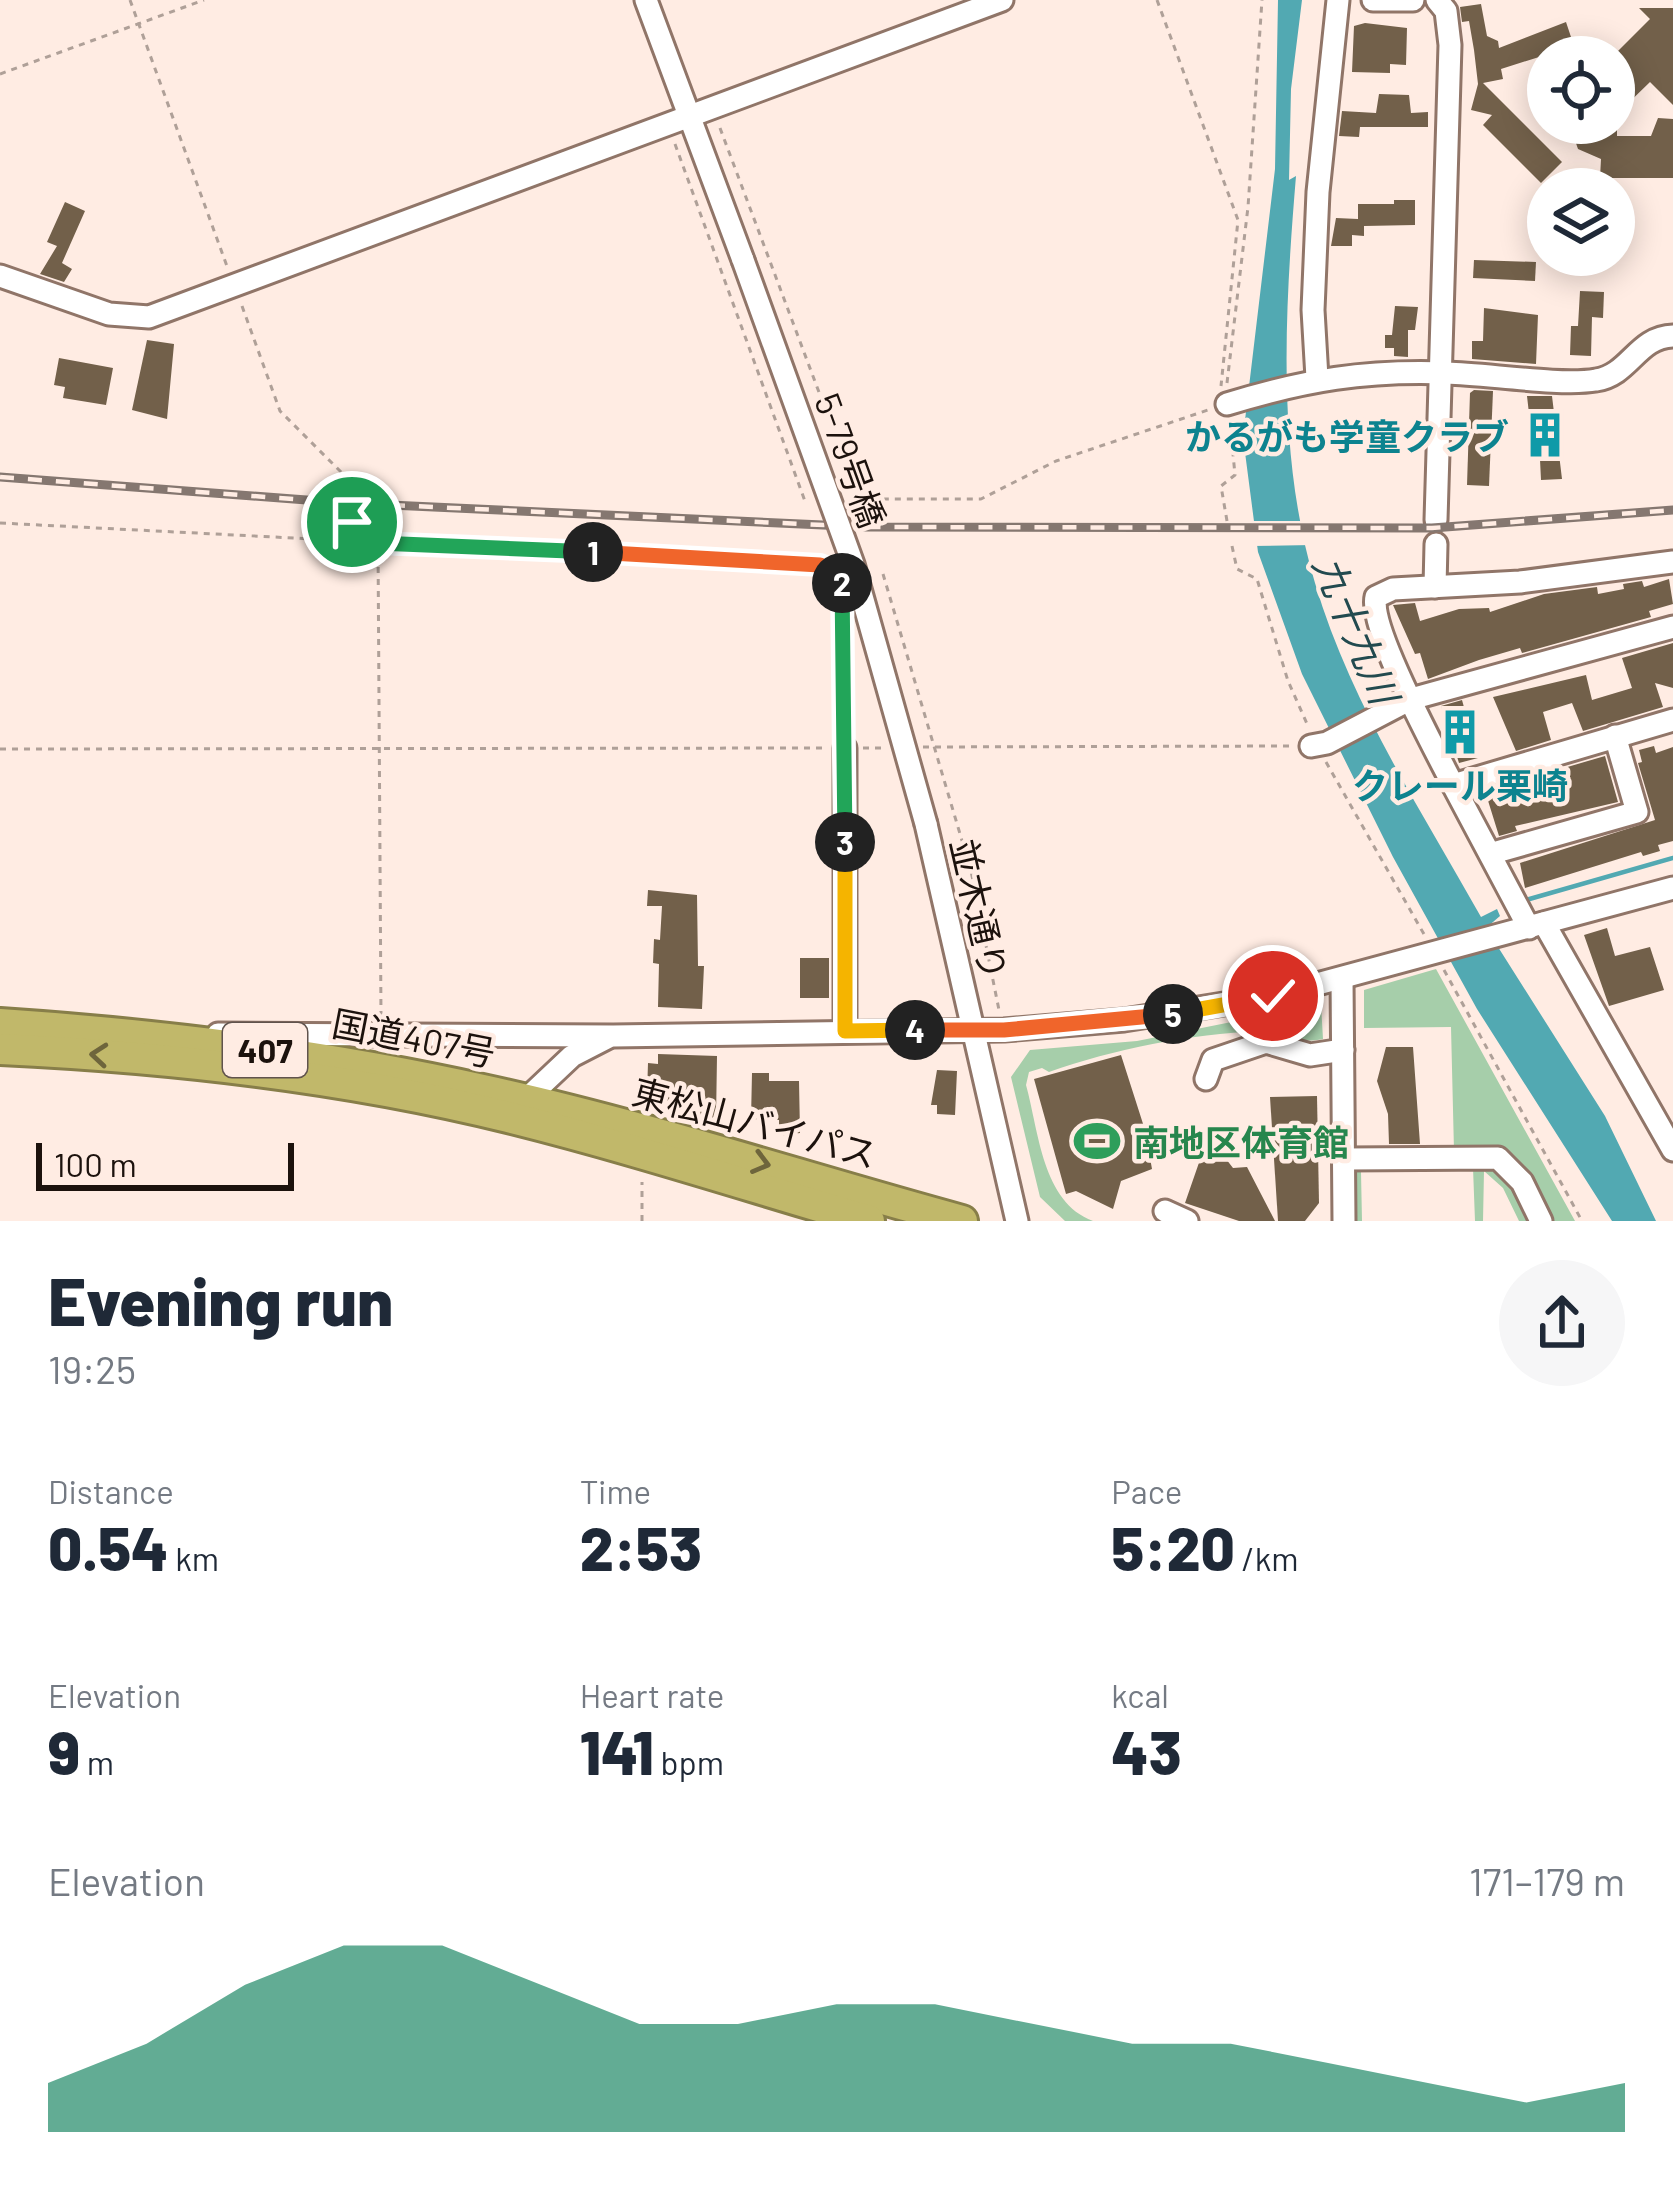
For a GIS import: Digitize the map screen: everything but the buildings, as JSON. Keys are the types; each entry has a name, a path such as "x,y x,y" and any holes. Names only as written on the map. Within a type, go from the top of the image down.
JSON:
{"highway":[{"name":"国道407号","path":"0,1024 182,1039 316,1057 516,1108"},
{"name":"国道407号","path":"0,1049 194,1063 516,1108"},
{"name":"東松山バイパス","path":"516,1108 645,1156 869,1221"},
{"name":"東松山バイパス","path":"516,1108 962,1221"}],"street":[{"path":"646,0 691,118"},
{"path":"0,276 109,314 149,317 1002,0"},
{"path":"1313,379 1318,192 1338,0"},
{"path":"1373,0 1413,0"},
{"path":"1436,520 1450,45 1446,11 1437,0"},
{"name":"5-79号橋","path":"691,118 854,564 926,824"},
{"path":"1229,403 1313,379 1442,373 1593,381 1618,374 1644,344 1673,336"},
{"path":"1435,587 1436,544"},
{"path":"1673,562 1594,574 1383,592 1373,603 1403,703 1493,853 1529,927 1673,1150"},
{"path":"1318,745 1403,703 1673,627"},
{"path":"1453,785 1673,720"},
{"path":"1493,853 1637,812 1615,736"},
{"path":"845,748 845,1031"},
{"name":"並木通り","path":"926,824 1017,1221"},
{"path":"182,1039 220,1033 613,1036 974,1030 1171,1014 1342,979 1673,888"},
{"path":"1342,979 1344,1221"},
{"path":"516,1108 572,1056 613,1036"},
{"path":"1205,1079 1213,1060 1257,1043 1310,1055 1343,1050"},
{"path":"1346,1159 1498,1158 1522,1182 1541,1221"},
{"path":"1165,1211 1187,1221"}],"path":[{"path":"130,0 280,411 351,482 354,495"},
{"path":"0,74 204,0"},
{"path":"1157,0 1238,220 1239,243 1222,359 1222,395 1229,403"},
{"path":"1227,520 1221,486 1231,480 1235,469 1229,403 1262,0"},
{"path":"806,504 680,166 691,118 725,135 859,500 981,500 1056,461 1229,403"},
{"path":"352,522 353,542"},
{"path":"0,523 799,563 838,572"},
{"path":"378,542 380,1016"},
{"path":"1232,546 1237,569 1257,579 1288,681 1318,745 1582,1221"},
{"path":"883,574 971,871 999,1010"},
{"path":"0,749 845,748 844,599"},
{"path":"934,747 1318,745"},
{"path":"642,1221 645,1156"}],"green space":[{"path":"1436,969 1575,1221 1549,1221 1523,1170 1454,1151 1451,1027 1364,1028 1364,990"},
{"path":"1321,1004 1323,1039 1260,1031 1207,1035 1126,1050 1049,1072 1042,1068 1029,1072 1026,1085 1045,1164 1063,1198 1093,1221 1065,1221 1040,1197 1011,1077 1030,1050 1137,1041"},
{"path":"1472,1162 1507,1173 1533,1221 1519,1221 1503,1188 1484,1171 1483,1221 1475,1221 1473,1168 1361,1172 1362,1221 1355,1221 1353,1167"}],"water":[{"path":"1278,0 1302,0 1291,89 1289,180 1296,176 1287,381 1294,483 1315,583 1347,670 1389,755 1481,917 1497,909 1500,916 1486,928 1605,1116 1656,1221 1612,1221 1477,1009 1393,857 1302,674 1258,552 1243,437 1275,169"}],"pier":[{"path":"1248,521 1308,521 1313,545 1251,546"}],"waterway":[{"path":"1526,900 1673,858"}],"railway":[{"path":"0,477 346,503 867,527 1432,528 1673,510"}],"place":[{"name":"かるがも学童クラブ","path":"1545,435"},
{"name":"クレール栗崎","path":"1460,732"},
{"name":"南地区体育館","path":"1097,1141"}],"route":[{"path":"352,522 353,542 692,557 820,565 838,572 846,614 845,1031 1004,1030 1124,1020 1273,996"}],"water label":[{"name":"九十九川","path":"1357,629"}]}
